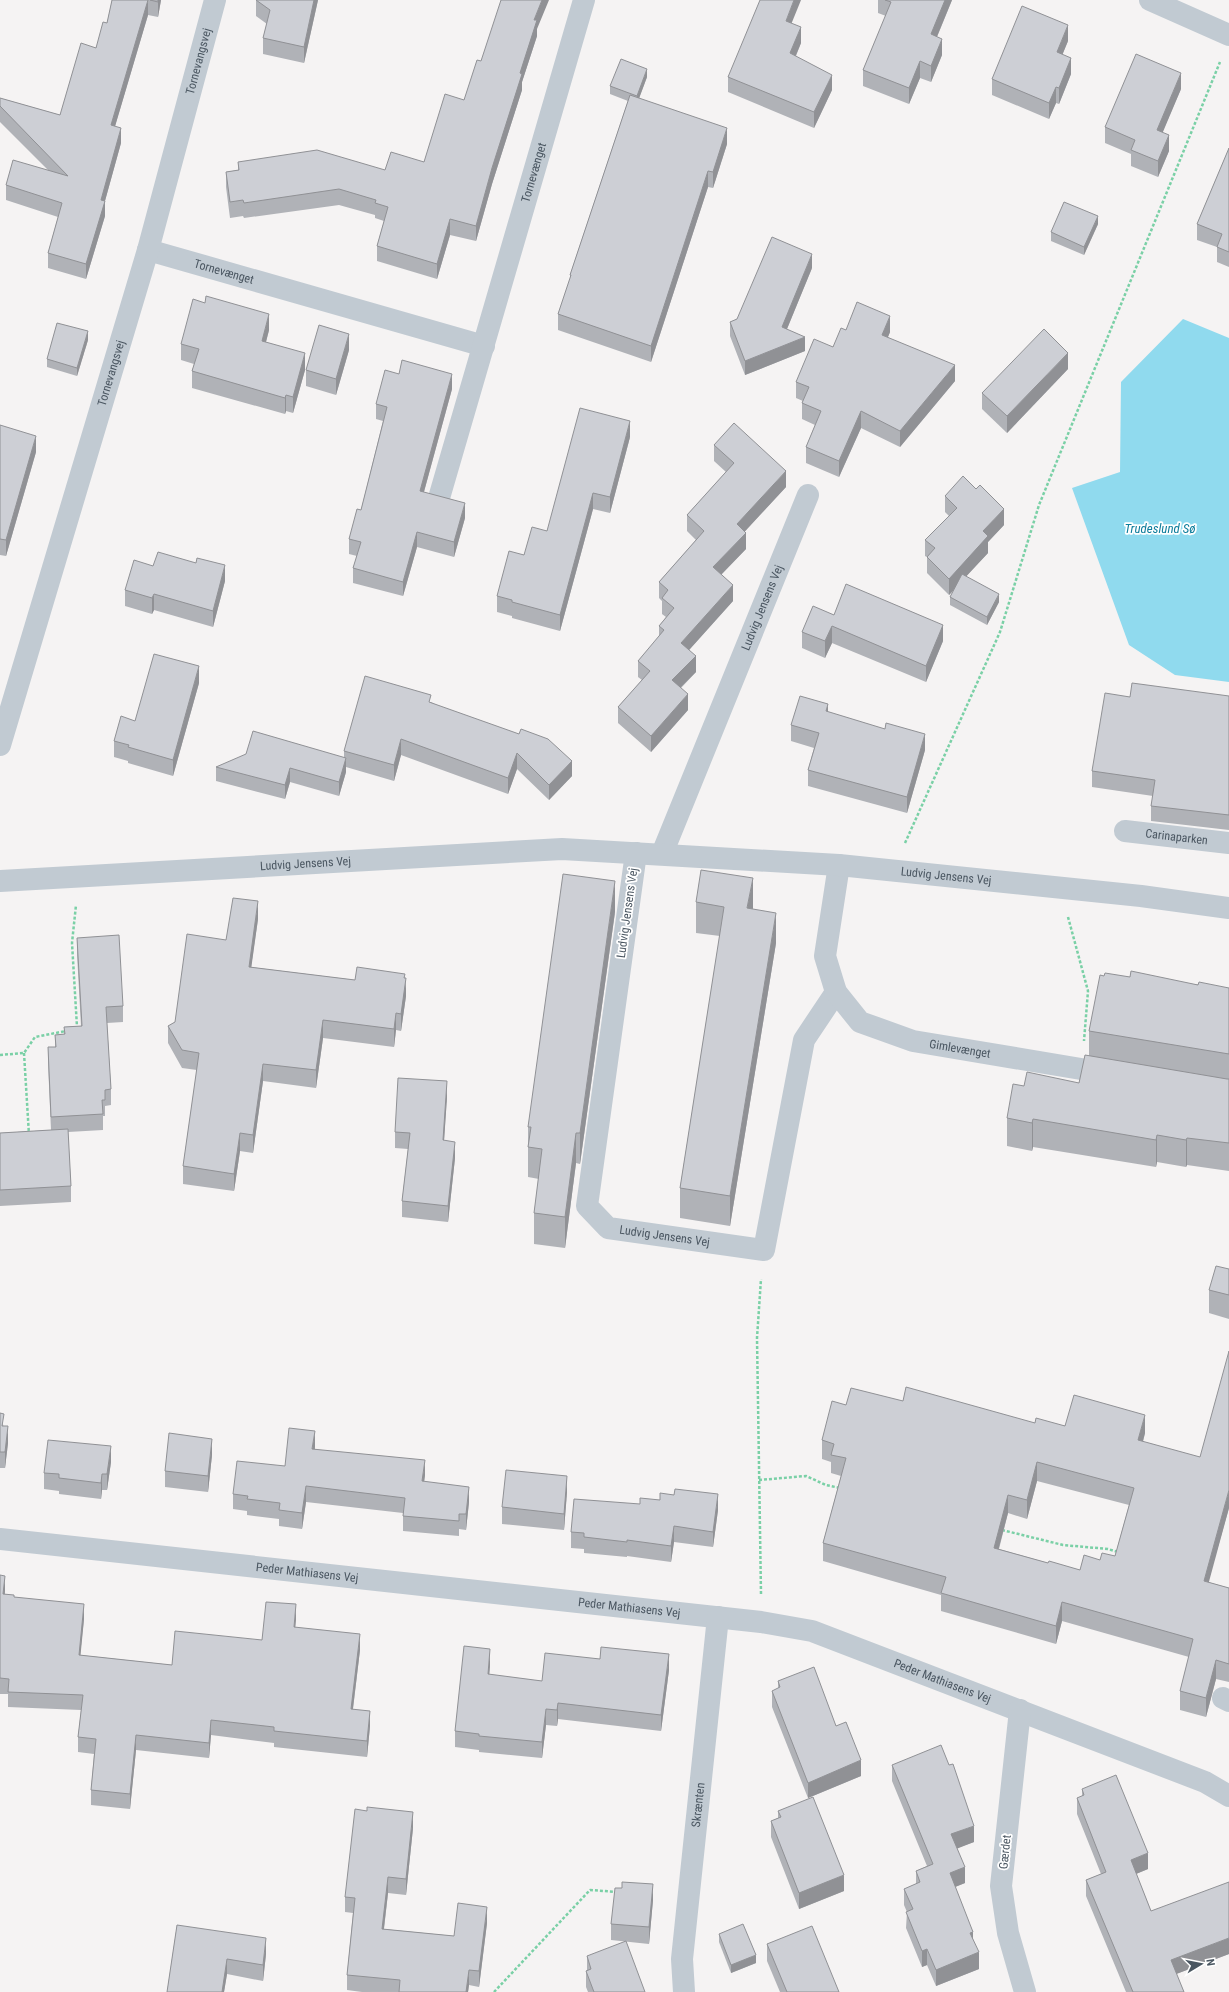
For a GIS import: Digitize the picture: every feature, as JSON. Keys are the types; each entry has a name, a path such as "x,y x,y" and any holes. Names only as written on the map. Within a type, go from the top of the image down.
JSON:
{"street":[{"name":"Tornevangsvej","path":"0,745 148,250 214,0"},
{"name":"Tornevænget","path":"439,498 584,0"},
{"path":"1150,0 1226,45"},
{"name":"Tornevænget","path":"148,250 484,346"},
{"name":"Ludvig Jensens Vej","path":"662,854 808,496"},
{"name":"Carinaparken","path":"1125,831 1229,843"},
{"name":"Ludvig Jensens Vej","path":"0,881 562,849 839,865 1061,888 1229,908"},
{"name":"Ludvig Jensens Vej","path":"636,853 587,1206 608,1228 764,1250"},
{"name":"Gimlevænget","path":"839,865 825,956 836,992 860,1022 913,1041 1128,1077"},
{"path":"764,1250 804,1040 836,992"},
{"name":"Peder Mathiasens Vej","path":"0,1539 718,1617 761,1622 812,1632 1020,1710 1205,1782 1229,1796"},
{"name":"Skrænten","path":"684,1992 682,1959 718,1617"},
{"name":"Gærdet","path":"1020,1710 1001,1886 1008,1933 1025,1992"}],"path":[{"path":"893,870 1000,632 1039,505 1226,45"},
{"path":"22,1136 29,1136 24,1053 35,1037 77,1027 72,943 78,877"},
{"path":"1061,888 1088,991 1081,1069"},
{"path":"0,1055 24,1053"},
{"path":"761,1622 757,1338 764,1250"},
{"path":"759,1480 806,1476 826,1485 841,1488"},
{"path":"994,1528 1063,1545 1108,1548 1123,1554"},
{"path":"494,1992 590,1890 621,1892"}],"water":[{"name":"Trudeslund Sø","path":"1183,319 1229,338 1229,682 1175,675 1129,645 1072,488 1120,472 1121,382"}],"building":[{"path":"112,0 148,0 111,125 121,128 101,200 105,201 86,264 48,253 62,203 6,185 13,160 68,176 0,106 0,98 60,115 81,43 96,48 103,22 107,23"},
{"path":"256,0 314,0 304,47 263,38 270,10"},
{"path":"501,0 542,0 534,20 537,20 520,73 522,74 492,168 476,226 450,219 437,264 377,246 388,207 375,203 376,200 339,189 244,203 243,200 230,202 226,172 239,170 238,162 317,150 385,170 391,152 424,162 445,94 464,100 477,60 481,61"},
{"path":"760,0 794,0 786,21 801,27 790,53 832,75 814,112 728,77"},
{"path":"885,0 945,0 931,34 942,39 931,66 920,61 909,88 863,70 891,2"},
{"path":"1022,6 1068,25 1057,52 1071,58 1059,88 1056,87 1049,103 992,79"},
{"path":"1136,54 1181,73 1157,130 1169,135 1158,161 1131,150 1135,140 1105,127"},
{"path":"621,59 647,69 637,96 610,86"},
{"path":"630,95 727,128 713,172 708,171 651,346 558,314"},
{"path":"1229,148 1229,252 1217,247 1222,234 1197,224"},
{"path":"1064,202 1098,216 1084,247 1051,232"},
{"path":"772,237 812,254 782,327 805,337 745,361 730,322 737,319"},
{"path":"206,296 269,314 262,341 305,353 293,397 286,395 285,398 192,371 199,349 181,344 193,299 205,303"},
{"path":"857,302 890,316 882,335 955,365 900,431 861,411 839,461 806,447 821,411 802,403 809,387 796,382 814,339 833,347 841,328 846,330"},
{"path":"57,323 88,331 77,368 47,359"},
{"path":"319,325 349,334 336,379 306,370"},
{"path":"1044,329 1068,353 1007,416 982,393"},
{"path":"402,360 452,374 420,491 465,503 454,542 417,532 403,582 353,568 361,542 349,539 357,509 361,510 387,407 376,404 385,370 399,374"},
{"path":"580,408 630,421 610,497 593,493 560,615 512,602 512,600 497,596 509,551 524,555 532,527 547,531"},
{"path":"734,423 786,471 737,524 746,533 713,567 733,585 681,643 696,656 672,680 688,694 651,736 618,707 650,671 638,661 664,630 659,626 674,608 662,598 668,590 659,582 704,531 687,515 734,463 714,445"},
{"path":"0,425 36,436 6,540 0,539"},
{"path":"963,476 976,489 980,485 1004,509 983,531 988,536 949,579 927,557 935,548 925,540 957,508 945,496"},
{"path":"158,552 196,563 197,558 225,565 213,611 154,594 152,598 125,590 134,560 153,566"},
{"path":"962,574 999,594 987,617 950,597"},
{"path":"846,584 943,625 926,666 832,626 825,641 802,632 813,606 834,615"},
{"path":"154,654 199,666 173,760 128,747 129,745 114,741 121,716 135,721"},
{"path":"365,676 431,695 429,702 519,734 521,729 548,739 572,761 549,785 517,753 508,778 401,739 394,765 344,751"},
{"path":"1132,683 1229,696 1229,815 1151,806 1155,780 1092,771 1105,693 1130,697"},
{"path":"800,696 828,704 826,711 885,729 886,723 925,734 907,797 808,770 819,733 791,725"},
{"path":"253,731 346,758 339,782 290,768 285,785 216,767 246,754"},
{"path":"701,870 753,878 747,908 776,913 730,1196 680,1188 724,907 696,902"},
{"path":"563,874 615,881 580,1133 576,1133 565,1217 534,1213 542,1149 528,1147 531,1127 528,1127"},
{"path":"233,898 258,901 249,967 355,980 357,967 405,974 404,978 406,978 401,1014 396,1013 394,1029 323,1020 316,1070 263,1064 253,1135 240,1133 234,1174 183,1166 199,1053 182,1050 168,1026 175,1022 187,934 226,940"},
{"path":"119,935 123,1006 106,1007 111,1089 105,1090 105,1100 102,1100 103,1114 51,1117 48,1047 56,1047 55,1035 65,1034 64,1027 82,1026 77,938"},
{"path":"1131,971 1198,985 1199,982 1229,988 1229,1054 1089,1031 1100,975 1104,976 1105,973 1130,977"},
{"path":"1085,1055 1229,1079 1229,1143 1187,1138 1186,1140 1157,1135 1156,1140 1033,1119 1032,1123 1007,1118 1013,1084 1024,1086 1027,1072 1079,1083"},
{"path":"398,1078 447,1081 443,1140 455,1142 448,1206 402,1201 410,1133 395,1132"},
{"path":"68,1129 71,1186 0,1190 0,1133"},
{"path":"1216,1266 1229,1269 1229,1295 1209,1290"},
{"path":"1229,1351 1229,1490 1204,1581 1229,1588 1229,1664 1216,1660 1206,1698 1180,1691 1193,1639 1062,1602 1056,1626 941,1593 946,1577 823,1543 846,1458 831,1455 834,1444 822,1440 832,1401 846,1405 851,1388 903,1401 906,1387 1035,1423 1036,1418 1065,1426 1074,1395 1145,1415 1138,1440 1200,1457","holes":["1037,1462 1134,1488 1115,1556 1102,1553 1100,1560 1084,1555 1080,1570 994,1548 1008,1495 1027,1500"]},
{"path":"0,1413 4,1414 2,1426 8,1426 5,1452 0,1452"},
{"path":"289,1428 315,1431 312,1449 425,1460 422,1481 469,1487 466,1514 459,1514 459,1521 403,1516 405,1498 306,1486 302,1513 279,1510 280,1503 247,1499 248,1496 233,1494 237,1461 285,1466"},
{"path":"169,1433 212,1439 208,1476 165,1471"},
{"path":"48,1440 111,1446 107,1474 102,1474 101,1483 59,1478 59,1474 44,1473"},
{"path":"506,1470 567,1476 564,1514 502,1507"},
{"path":"675,1489 718,1494 713,1532 674,1526 671,1546 627,1540 627,1542 584,1537 584,1533 571,1532 574,1499 640,1504 640,1498 660,1500 660,1493 674,1495"},
{"path":"0,1575 5,1576 3,1594 14,1595 14,1597 84,1604 79,1655 172,1665 175,1631 262,1640 266,1602 296,1604 294,1627 360,1634 351,1709 370,1711 367,1741 274,1731 274,1727 211,1720 209,1743 136,1735 130,1794 91,1790 96,1739 78,1737 83,1695 8,1692 9,1679 0,1678"},
{"path":"464,1646 490,1649 488,1674 542,1681 545,1653 600,1659 601,1647 669,1654 661,1715 558,1703 557,1710 546,1709 542,1742 479,1736 479,1734 455,1731"},
{"path":"814,1667 836,1726 846,1722 861,1760 808,1783 772,1691 780,1687 778,1681"},
{"path":"941,1745 949,1765 953,1764 974,1826 951,1834 965,1867 950,1873 973,1932 970,1933 979,1952 936,1970 927,1949 922,1951 906,1912 913,1909 904,1889 920,1882 916,1871 933,1864 892,1765"},
{"path":"1116,1775 1148,1853 1131,1860 1151,1911 1229,1882 1229,1938 1171,1960 1184,1992 1133,1992 1086,1880 1106,1872 1077,1798 1084,1795 1082,1789"},
{"path":"813,1797 844,1875 799,1893 771,1821 781,1817 778,1811"},
{"path":"367,1807 413,1812 406,1879 388,1877 382,1929 454,1936 458,1903 487,1907 479,1971 469,1970 466,1992 399,1992 400,1980 347,1975 355,1898 345,1897 355,1809 367,1811"},
{"path":"622,1882 653,1884 649,1927 611,1924 615,1888 622,1888"},
{"path":"743,1924 756,1955 731,1965 719,1934"},
{"path":"177,1925 266,1938 263,1965 227,1959 222,1992 167,1992"},
{"path":"812,1926 839,1992 787,1992 767,1944"},
{"path":"626,1941 645,1992 594,1992 586,1971 591,1969 587,1956"}]}
